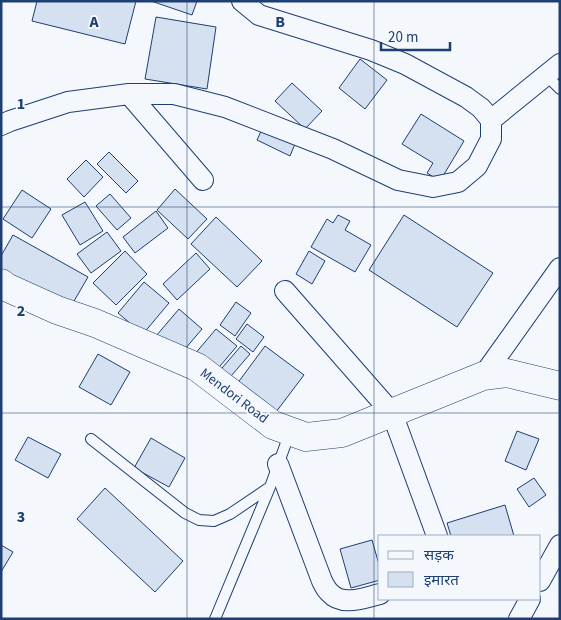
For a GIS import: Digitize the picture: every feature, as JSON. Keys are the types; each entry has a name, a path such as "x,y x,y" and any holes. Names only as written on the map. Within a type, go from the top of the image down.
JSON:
{"main road":[{"name":"Mendori Road","path":"1,283 57,310 95,323 196,367 273,425 306,437 342,433 483,376 506,373 560,386"}],"street":[{"path":"1,125 10,120 68,102 129,94 174,94 226,107 332,149 398,180 433,187 458,182 477,166 491,139 491,120 481,108 466,97 405,64 371,50 259,14 242,1"},
{"path":"491,120 555,76"},
{"path":"129,94 203,180"},
{"path":"483,376 560,268"},
{"path":"285,291 392,412 437,535"},
{"path":"278,464 322,581 329,592 337,599 348,601 378,594"},
{"path":"541,578 552,550"},
{"path":"518,619 529,600"}],"lane":[{"path":"214,619 270,487 290,432"},
{"path":"91,439 185,513 199,520 214,521 230,514 270,487"}],"building":[{"path":"37,1 136,1 125,44 32,21"},
{"path":"151,1 197,1 192,15"},
{"path":"156,17 216,27 207,89 145,79"},
{"path":"360,59 387,80 365,109 339,88"},
{"path":"292,83 322,111 305,129 275,101"},
{"path":"421,114 464,141 440,181 427,173 433,163 402,144"},
{"path":"262,129 295,144 290,156 257,140"},
{"path":"109,152 138,181 126,193 97,164"},
{"path":"86,160 103,177 84,197 67,179"},
{"path":"175,189 207,219 188,239 157,210"},
{"path":"22,190 51,209 32,238 3,219"},
{"path":"110,194 131,218 117,230 96,206"},
{"path":"85,202 103,231 80,245 62,215"},
{"path":"156,211 168,228 135,253 123,237"},
{"path":"338,215 350,221 345,230 371,245 355,272 311,247 327,219 333,223"},
{"path":"404,215 493,273 457,327 369,270"},
{"path":"216,217 262,261 237,287 191,244"},
{"path":"107,232 121,251 91,273 77,254"},
{"path":"13,235 88,277 70,308 1,270 1,256"},
{"path":"125,251 147,274 116,305 93,283"},
{"path":"309,251 325,261 312,284 296,274"},
{"path":"196,253 210,269 177,300 163,284"},
{"path":"144,282 169,303 143,334 118,313"},
{"path":"236,302 251,313 235,336 220,325"},
{"path":"179,309 202,329 179,356 156,336"},
{"path":"247,324 264,337 253,352 236,339"},
{"path":"216,329 237,346 215,372 194,355"},
{"path":"241,346 250,354 225,383 216,375"},
{"path":"265,346 304,375 276,412 237,384"},
{"path":"98,354 130,372 111,405 79,387"},
{"path":"517,431 539,439 526,470 505,461"},
{"path":"28,437 61,454 48,478 15,460"},
{"path":"151,438 185,458 169,487 134,468"},
{"path":"534,478 546,495 529,507 517,489"},
{"path":"105,488 183,561 155,592 77,519"},
{"path":"505,505 514,535 451,535 447,523"},
{"path":"372,540 378,561 378,581 351,588 340,549"},
{"path":"1,545 13,552 1,572"}]}
